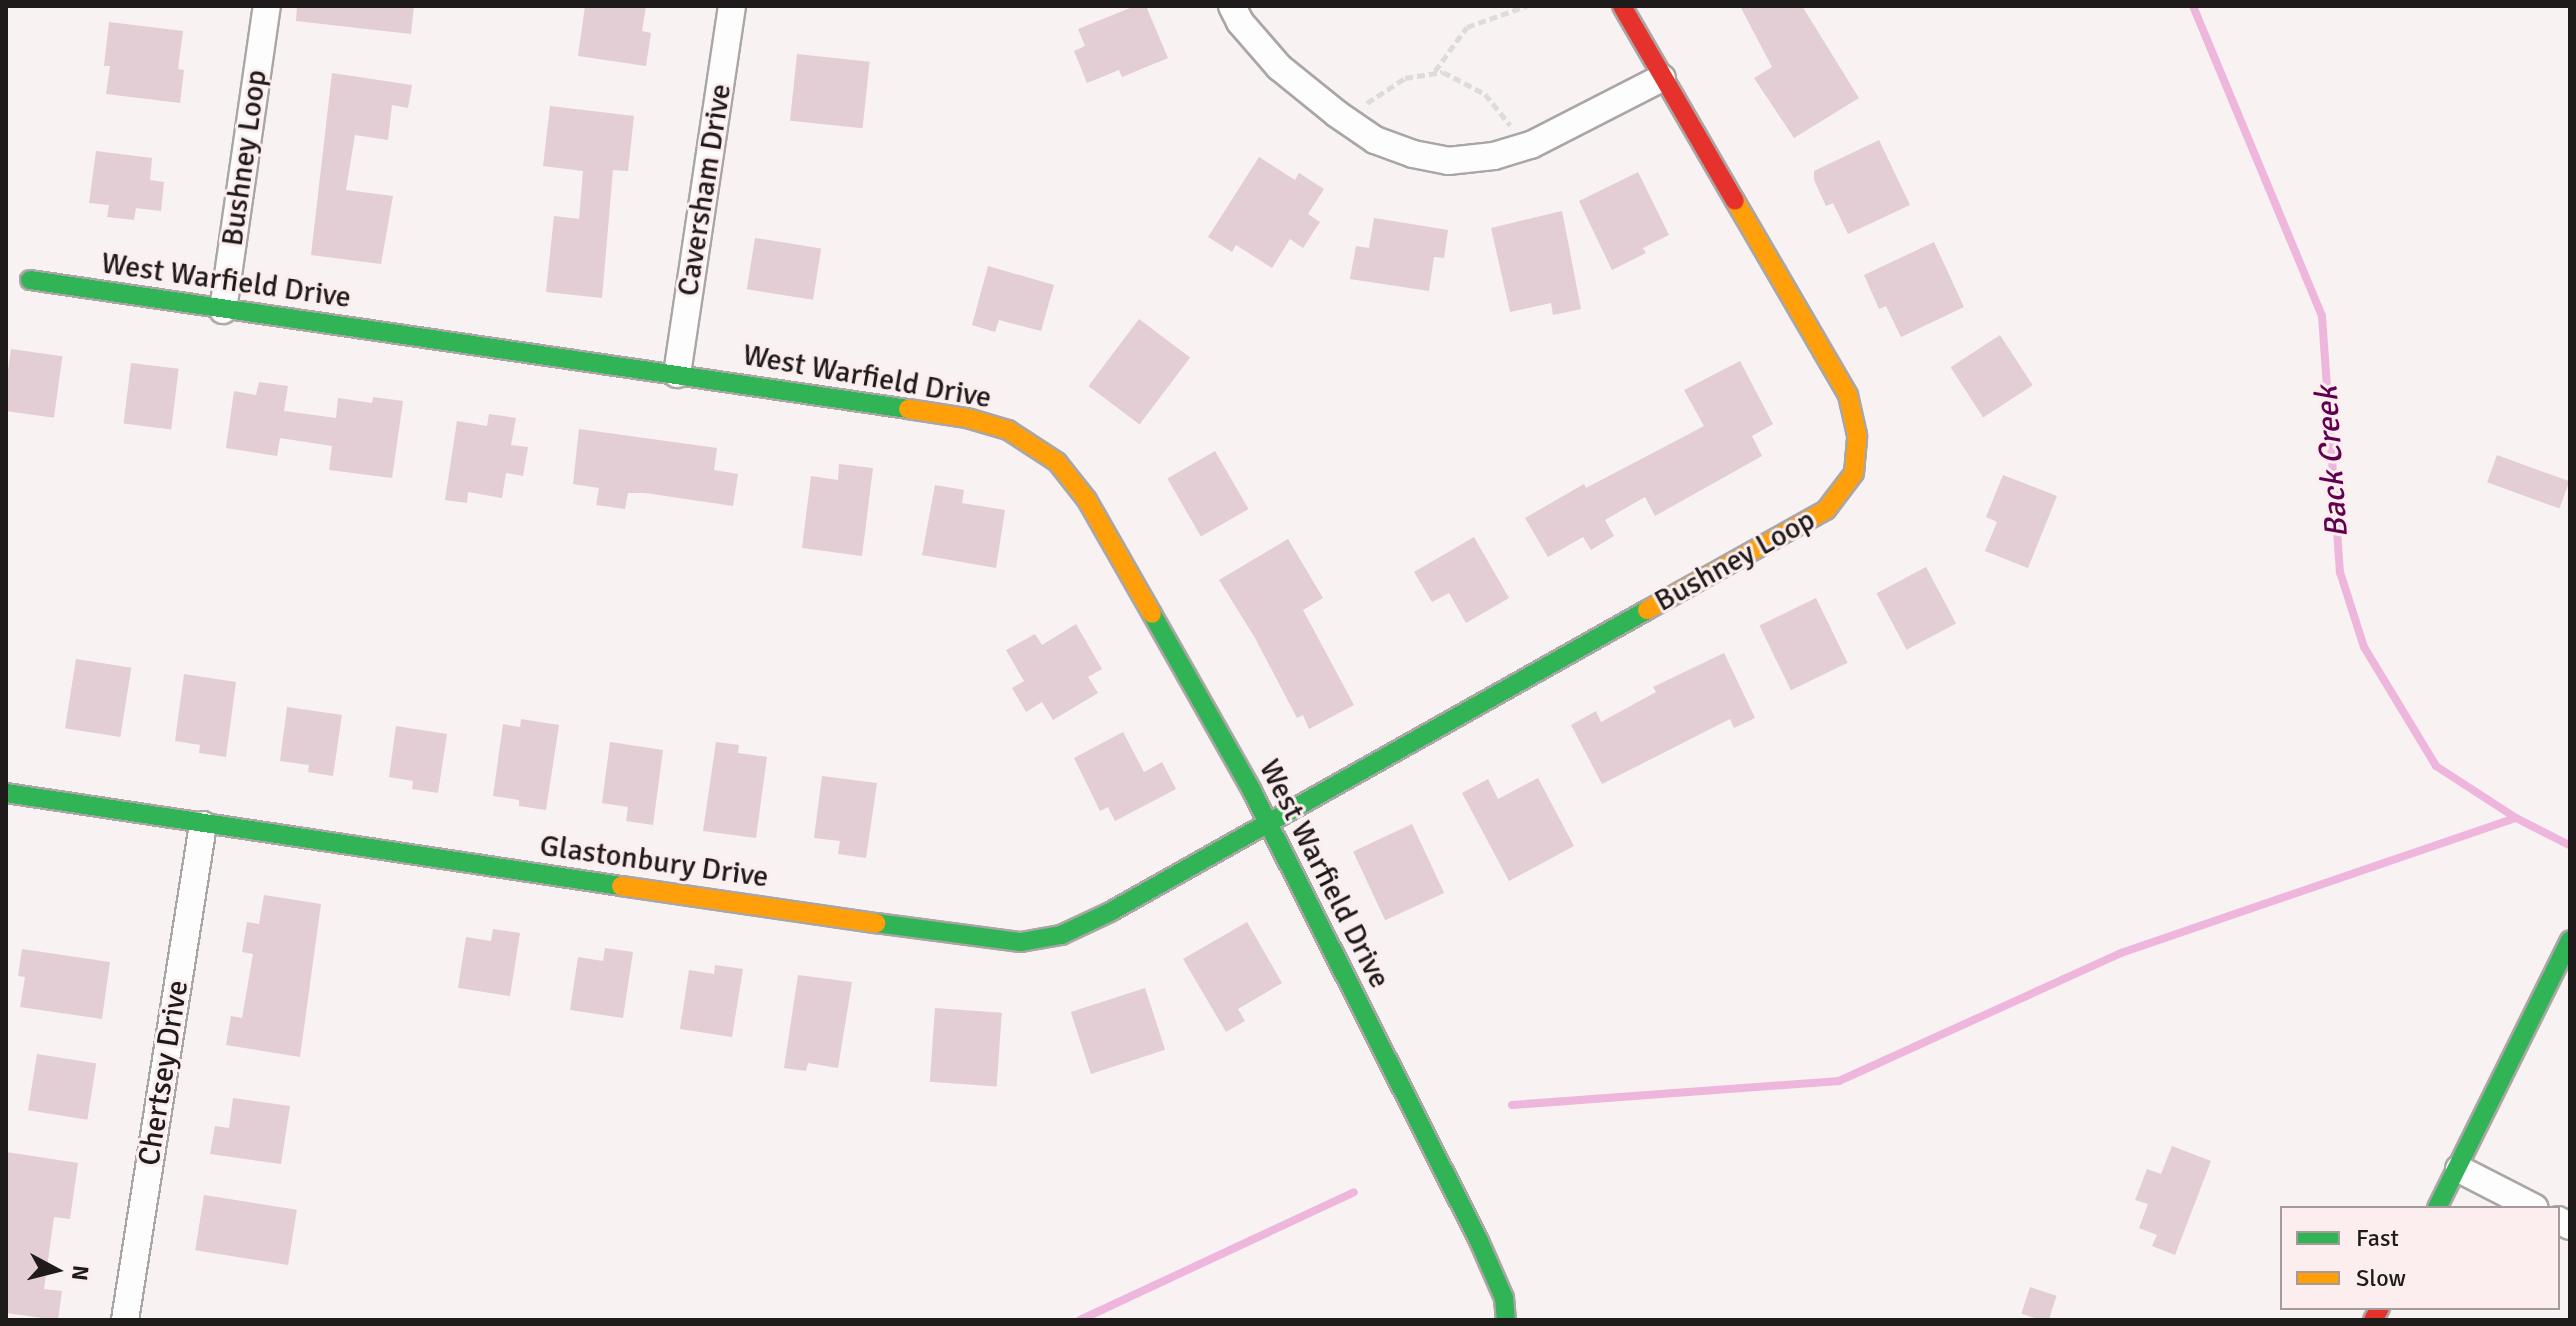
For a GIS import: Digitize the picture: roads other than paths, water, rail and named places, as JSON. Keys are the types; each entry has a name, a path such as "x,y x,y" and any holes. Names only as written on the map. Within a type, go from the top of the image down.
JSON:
{"street":[{"name":"Bushney Loop","path":"223,310 267,6"},
{"name":"Caversham Drive","path":"677,374 732,6"},
{"path":"1232,6 1240,22 1279,67 1337,114 1375,140 1413,154 1448,161 1494,156 1531,145 1662,78"},
{"name":"Bushney Loop","path":"1268,823 1826,510 1854,473 1857,435 1848,395 1622,6"},
{"name":"West Warfield Drive","path":"30,280 967,418 1008,430 1057,462 1087,500 1268,823 1479,1241 1504,1298 1506,1320"},
{"name":"Glastonbury Drive","path":"6,793 203,825 1021,942 1061,935 1110,912 1268,823"},
{"name":"Chertsey Drive","path":"125,1320 203,825"},
{"path":"2438,1206 2570,940"},
{"path":"2459,1169 2531,1206"}],"waterway":[{"name":"Back Creek","path":"2193,6 2322,316 2340,572 2364,647 2436,766 2516,818 2569,845"},
{"path":"1512,1105 1839,1081 2121,953 2516,818"},
{"path":"1080,1320 1354,1192"}]}
